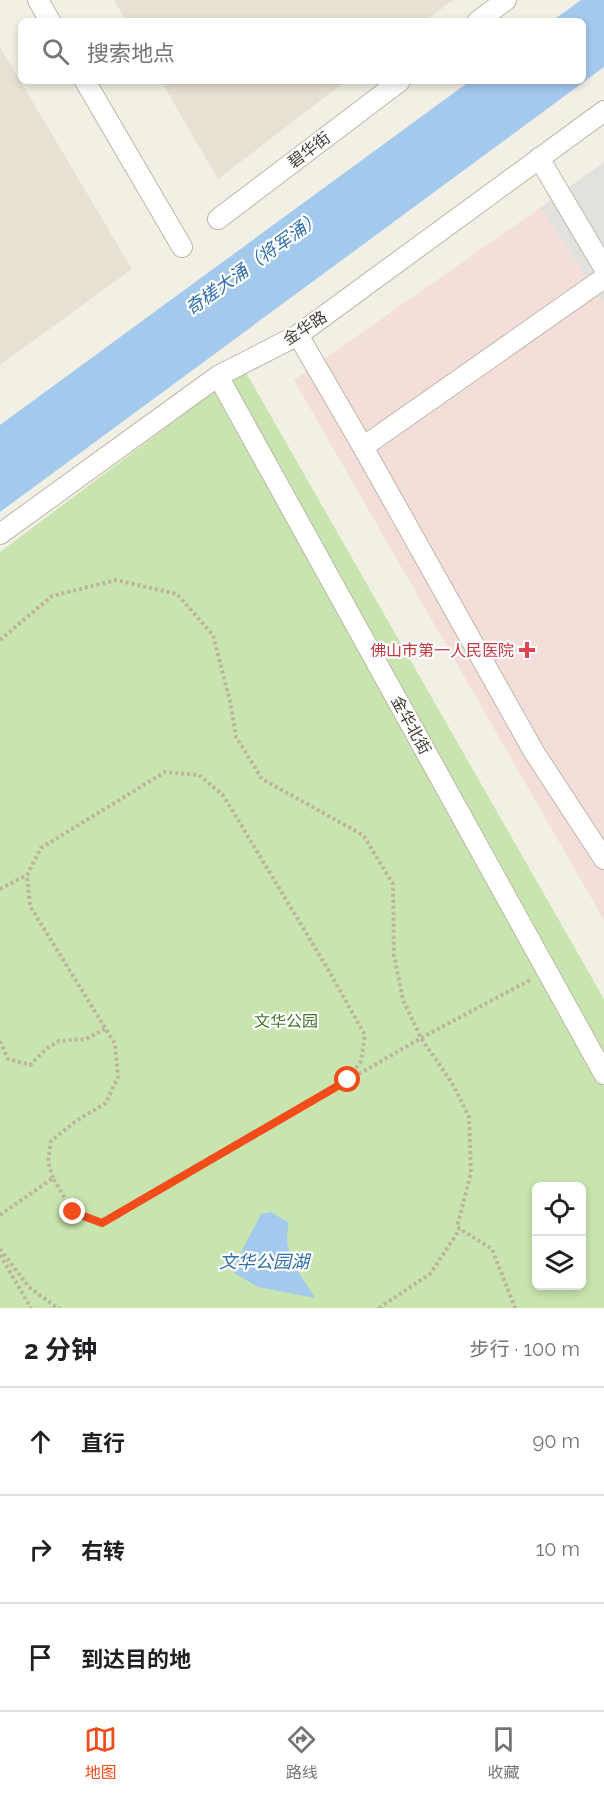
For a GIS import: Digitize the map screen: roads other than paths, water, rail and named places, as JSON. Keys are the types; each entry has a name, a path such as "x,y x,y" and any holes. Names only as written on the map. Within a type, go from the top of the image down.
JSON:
{"street":[{"path":"38,0 48,18"},
{"path":"482,12 506,0"},
{"path":"87,84 182,247"},
{"name":"碧华街","path":"218,219 396,84"},
{"name":"金华路","path":"0,534 218,376 297,335 604,111"},
{"path":"539,158 604,268"},
{"path":"363,447 604,278"},
{"path":"297,335 363,447 534,753 604,859"},
{"name":"金华北街","path":"218,376 604,1074"}],"water":[{"path":"581,0 604,0 604,67 586,80 586,18 556,18"},
{"name":"奇槎大涌（将军涌）","path":"466,84 581,84 0,512 0,425"},
{"name":"文华公园湖","path":"271,1212 289,1223 288,1245 293,1263 315,1298 258,1287 234,1273 235,1264 261,1214"}],"place":[{"name":"佛山市第一人民医院","path":"527,650"}],"park label":[{"name":"文华公园","path":"286,1021"}]}
